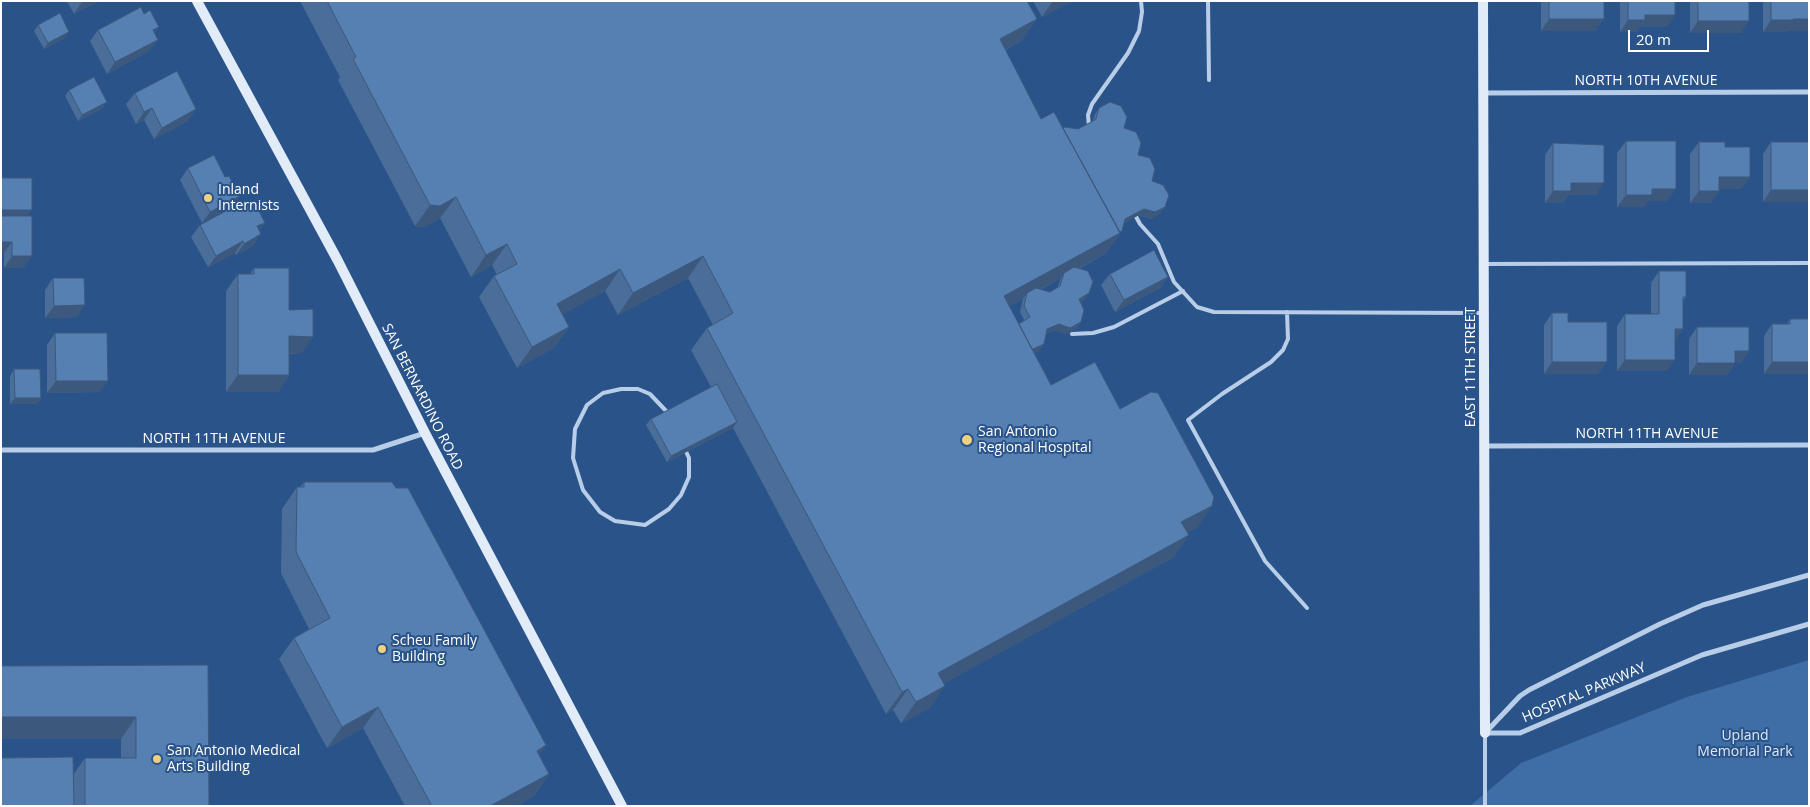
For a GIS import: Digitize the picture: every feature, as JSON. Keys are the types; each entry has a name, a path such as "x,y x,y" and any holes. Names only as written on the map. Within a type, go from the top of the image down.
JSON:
{"street":[{"name":"SAN BERNARDINO ROAD","path":"197,1 338,261 425,433 622,806"},
{"name":"EAST 11TH STREET","path":"1483,1 1485,733"},
{"name":"NORTH 10TH AVENUE","path":"1483,93 1809,92"},
{"name":"NORTH 11TH AVENUE","path":"1,450 373,450 425,433"},
{"name":"NORTH 11TH AVENUE","path":"1485,446 1809,445"},
{"name":"HOSPITAL PARKWAY","path":"1485,733 1520,696 1529,690 1660,624 1703,605 1809,575"},
{"name":"HOSPITAL PARKWAY","path":"1485,733 1520,733 1702,655 1809,624"}],"lane":[{"path":"1093,135 1089,127 1090,110 1104,85 1128,53 1139,31 1142,12 1141,1"},
{"path":"1208,1 1209,80"},
{"path":"1132,209 1140,224 1158,244 1174,282 1197,307 1214,312 1484,313"},
{"path":"1484,264 1809,262"},
{"path":"1072,334 1093,334 1114,327 1183,291"},
{"path":"1287,312 1288,339 1283,350 1271,362 1222,394 1188,420 1265,561 1307,608"},
{"path":"621,389 638,389 650,394 668,414 687,451 690,467 686,487 669,509 645,525 615,521 600,512 583,490 580,482 573,458 576,429 587,405 602,393 621,389"},
{"path":"1485,733 1485,806"}],"green space":[{"name":"Upland Memorial Park","path":"1809,660 1809,806 1470,806 1521,763 1687,697"}],"building":[{"path":"327,1 1027,1 1037,19 1000,39 1041,119 1054,112 1120,233 1004,296 1051,385 1095,362 1120,409 1151,392 1158,393 1214,497 1212,506 1181,522 1189,535 938,673 945,686 916,702 908,689 902,692 707,328 733,313 703,256 633,293 620,269 557,304 569,327 532,347 494,276 517,264 507,244 486,255 456,197 440,206 430,205 353,59 356,57"},
{"path":"1549,1 1604,1 1604,19 1549,19"},
{"path":"1628,1 1675,1 1675,15 1645,15 1645,20 1628,20"},
{"path":"1698,1 1749,1 1749,21 1698,21"},
{"path":"1771,1 1809,1 1809,19 1771,20"},
{"path":"141,7 144,14 150,10 159,27 153,30 158,40 115,62 98,30"},
{"path":"60,13 69,32 48,43 38,25"},
{"path":"177,71 196,109 162,128 152,108 144,112 135,93"},
{"path":"94,77 107,102 82,115 69,90"},
{"path":"1110,102 1121,106 1127,117 1124,128 1136,132 1141,143 1138,155 1150,158 1155,169 1152,181 1163,185 1169,195 1165,207 1155,212 1144,209 1125,219 1122,231 1120,232 1063,128 1078,129 1093,121 1096,119 1099,108"},
{"path":"1626,141 1676,141 1676,189 1652,189 1652,195 1626,195"},
{"path":"1699,142 1725,142 1725,147 1750,147 1750,177 1719,177 1719,191 1699,191"},
{"path":"1771,142 1809,142 1809,190 1771,190"},
{"path":"1553,143 1604,145 1604,183 1571,183 1571,191 1553,191"},
{"path":"214,155 225,177 229,176 240,196 210,212 188,168"},
{"path":"1,178 32,178 32,210 1,210"},
{"path":"244,201 247,206 254,201 265,223 257,226 261,234 244,244 243,241 216,256 200,225"},
{"path":"1,216 32,216 32,256 12,256 12,242 1,242"},
{"path":"1154,250 1168,277 1124,300 1110,274"},
{"path":"1074,267 1088,271 1093,282 1089,293 1079,299 1084,310 1081,322 1070,328 1059,324 1047,329 1044,344 1032,349 1019,324 1030,317 1024,306 1027,293 1036,288 1050,292 1060,286 1064,273"},
{"path":"254,268 289,268 289,310 313,309 313,337 289,336 289,375 238,375 238,274 254,274"},
{"path":"1659,271 1686,271 1686,297 1683,297 1683,329 1675,329 1675,360 1625,360 1625,314 1659,314"},
{"path":"53,278 84,278 85,305 54,306"},
{"path":"1552,313 1568,313 1568,322 1607,322 1607,362 1552,362"},
{"path":"1790,319 1809,319 1809,362 1772,362 1772,324 1790,324"},
{"path":"1697,327 1749,327 1749,351 1735,351 1735,363 1697,363"},
{"path":"55,333 107,333 108,381 56,381"},
{"path":"14,369 40,369 41,398 15,398"},
{"path":"717,384 737,422 671,456 651,419"},
{"name":"Scheu Family Building","path":"304,482 392,482 396,488 408,488 546,745 537,751 549,774 490,806 432,806 378,707 342,727 294,638 330,618 296,552 297,487 304,487"},
{"name":"San Antonio Medical Arts Building","path":"208,665 209,806 85,806 85,758 136,758 136,717 1,717 1,666"},
{"path":"73,757 74,806 1,806 1,758"}],"place":[{"name":"Inland Internists","path":"208,198"},
{"name":"San Antonio Regional Hospital","path":"967,440"},
{"name":"Scheu Family Building","path":"382,649"},
{"name":"San Antonio Medical Arts Building","path":"157,759"}]}
